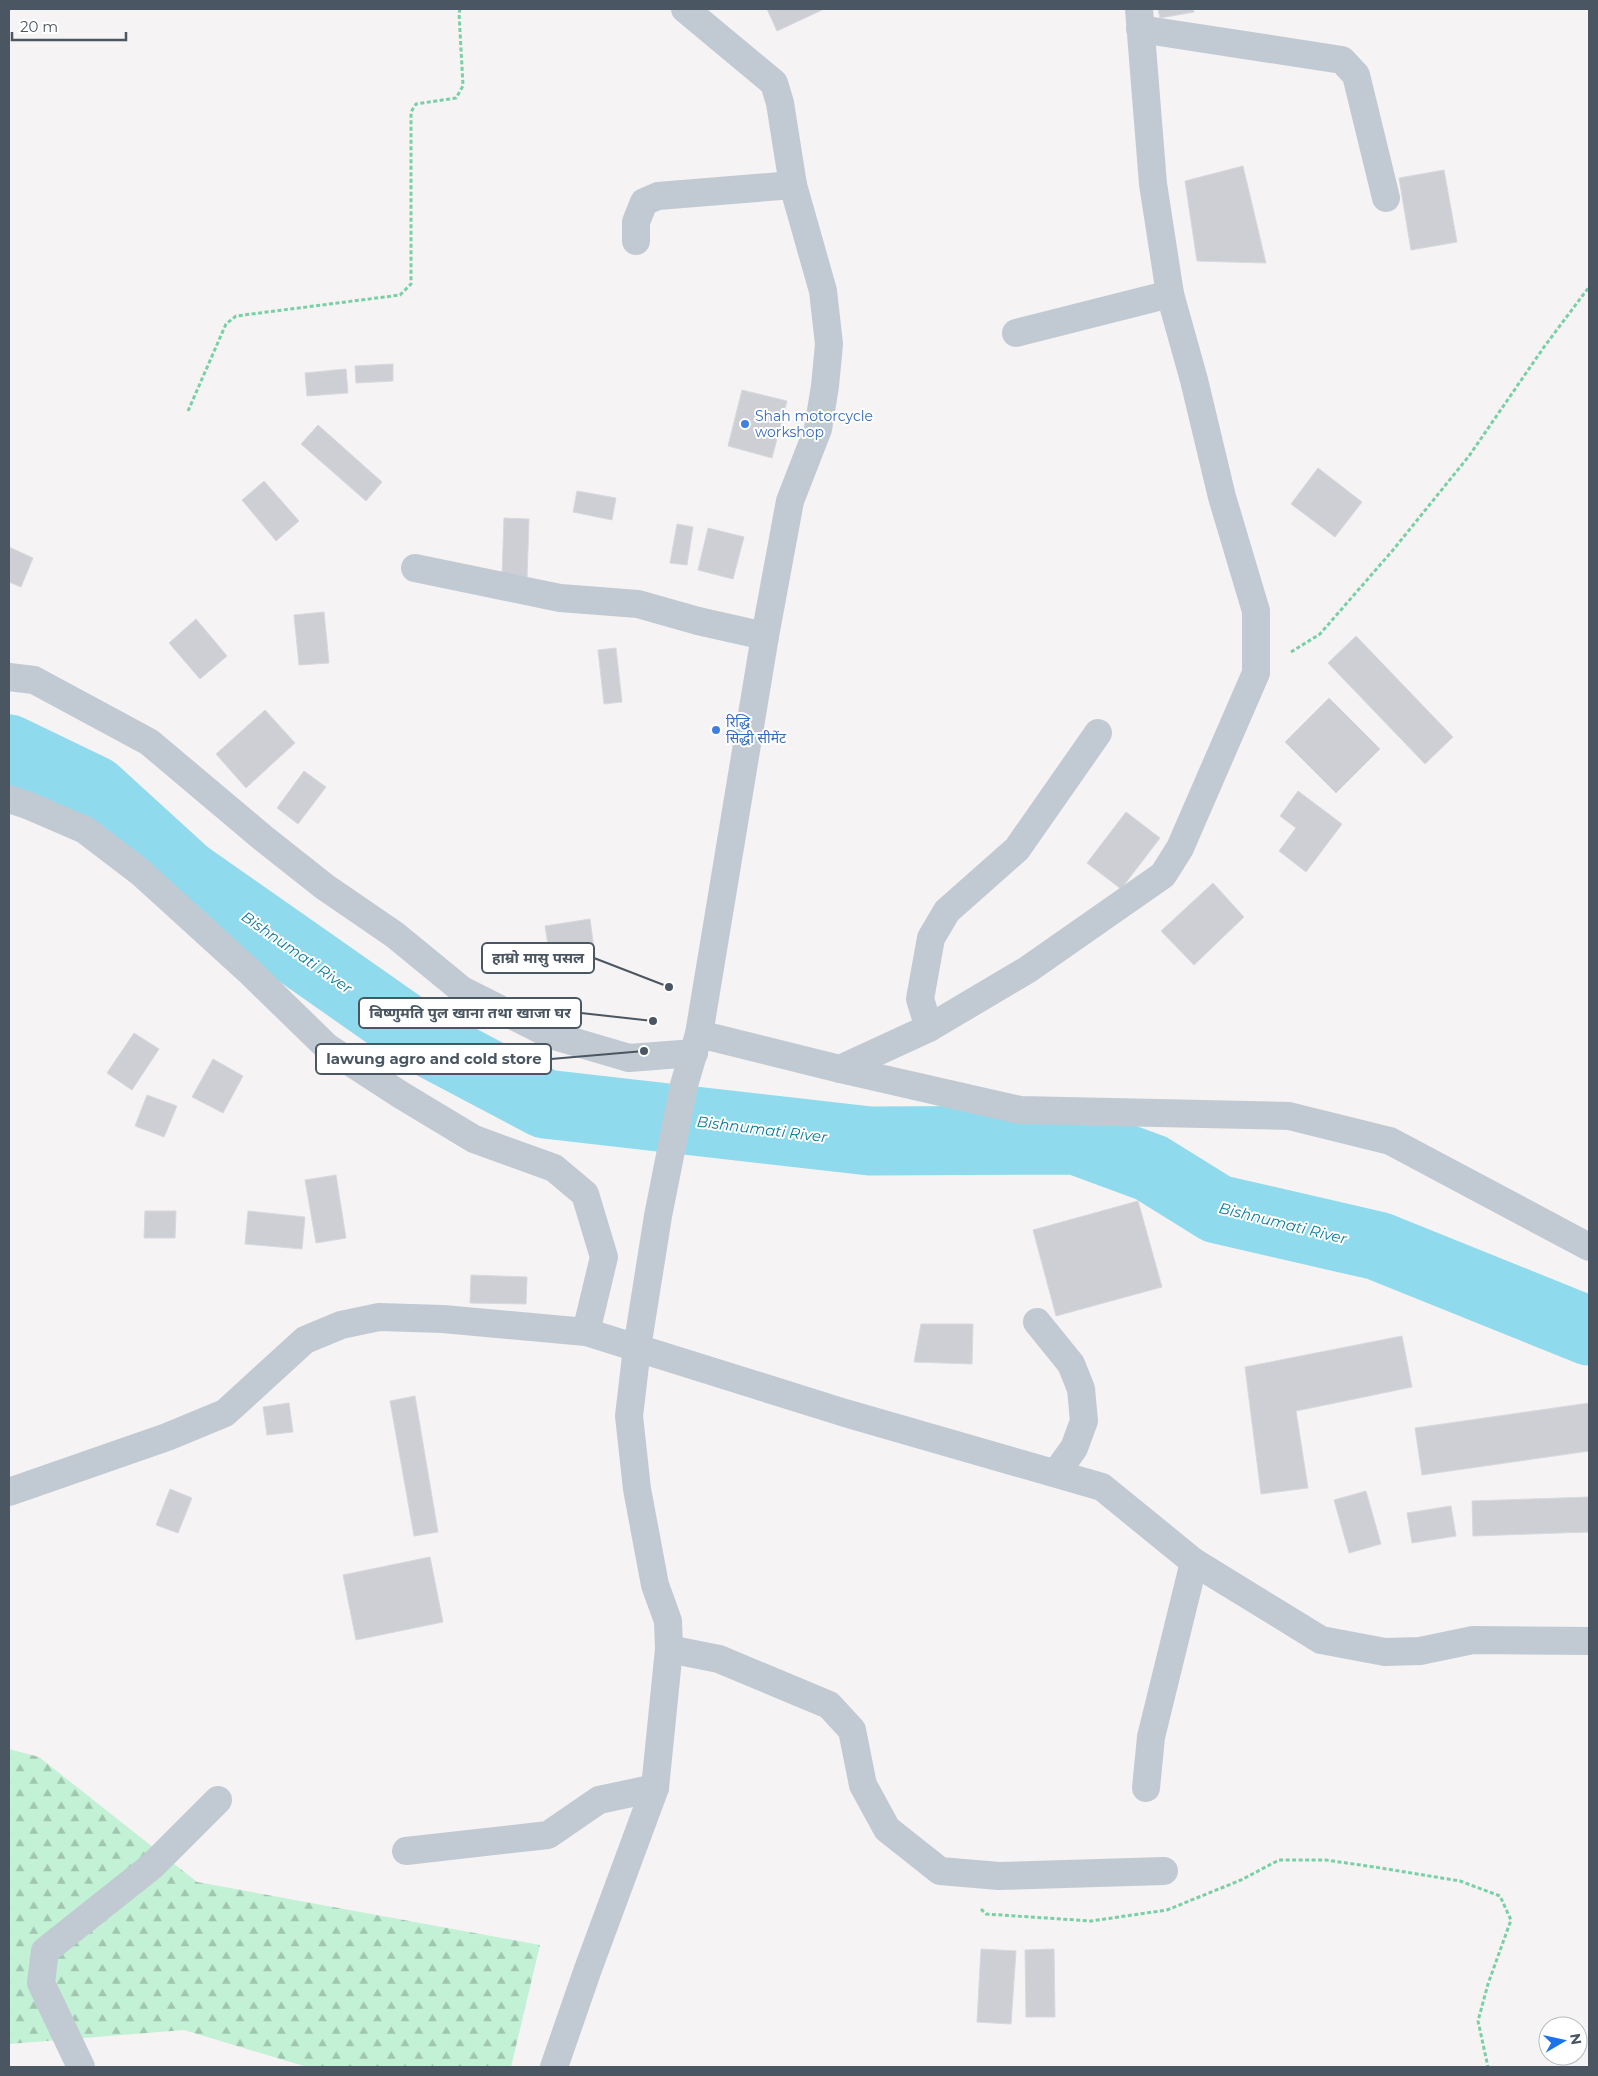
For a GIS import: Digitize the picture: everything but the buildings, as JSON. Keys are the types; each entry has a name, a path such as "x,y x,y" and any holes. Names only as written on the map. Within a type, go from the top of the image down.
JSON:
{"street":[{"path":"554,2067 655,1788 670,1649 668,1621 655,1585 637,1489 629,1416 636,1348 658,1216 684,1085 696,1044 765,636 790,501 818,429 829,344 823,291 793,185 780,104 774,83 685,9"},
{"path":"840,1069 929,1028 1027,970 1163,875 1180,848 1256,673 1256,611 1222,497 1194,380 1170,294 1153,184 1140,19 1342,60 1356,75 1386,198"},
{"path":"636,241 636,222 644,202 658,196 793,185"},
{"path":"1016,333 1170,294"},
{"path":"416,568 560,598 638,604 698,621 765,636"},
{"path":"9,677 34,680 149,742 325,887 395,935 462,990 551,1035 629,1058 696,1044 840,1069 1020,1110 1289,1116 1390,1141 1589,1247"},
{"path":"929,1028 920,999 931,938 947,911 1017,849 1098,732"},
{"path":"9,799 84,830 140,872 251,973 327,1047 474,1139 554,1168 585,1194 604,1257 586,1332"},
{"path":"9,1492 167,1437 225,1413 305,1340 341,1325 379,1317 442,1319 586,1332 845,1413 1102,1487 1194,1562 1322,1640 1385,1652 1420,1651 1473,1640 1589,1641"},
{"path":"1037,1322 1071,1364 1081,1389 1084,1421 1074,1448 1056,1473"},
{"path":"1146,1788 1151,1736 1194,1562"},
{"path":"670,1649 719,1659 830,1705 852,1730 863,1786 887,1829 940,1871 999,1876 1164,1871"},
{"path":"406,1850 548,1835 599,1800 655,1788"},
{"path":"81,2067 41,1983 45,1951 152,1866 218,1800"}],"path":[{"path":"188,411 226,324 236,316 400,295 411,284 411,112 416,104 456,98 463,86 460,9"},
{"path":"1256,673 1320,634 1350,600 1469,456 1544,347 1589,287"},
{"path":"979,1908 986,1914 1091,1921 1167,1910 1241,1880 1279,1860 1326,1860 1460,1881 1500,1896 1511,1920 1488,1984 1478,2021 1488,2067"}],"green space":[{"path":"9,1749 39,1757 197,1882 540,1945 511,2067 307,2067 184,2030 9,2044"}],"waterway":[{"name":"Bishnumati River","path":"9,749 94,790 186,874 420,1038 545,1104 870,1141 1075,1140 1151,1168 1217,1209 1378,1246 1589,1331"}],"place":[{"name":"Shah motorcycle workshop","path":"745,424"},
{"name":"रिद्धि सिद्धी सीमेंट","path":"716,730"},
{"name":"हाम्रो मासु पसल","path":"669,987"},
{"name":"बिष्णुमति पुल खाना तथा खाजा घर","path":"653,1021"},
{"name":"lawung agro and cold store","path":"644,1051"}]}
